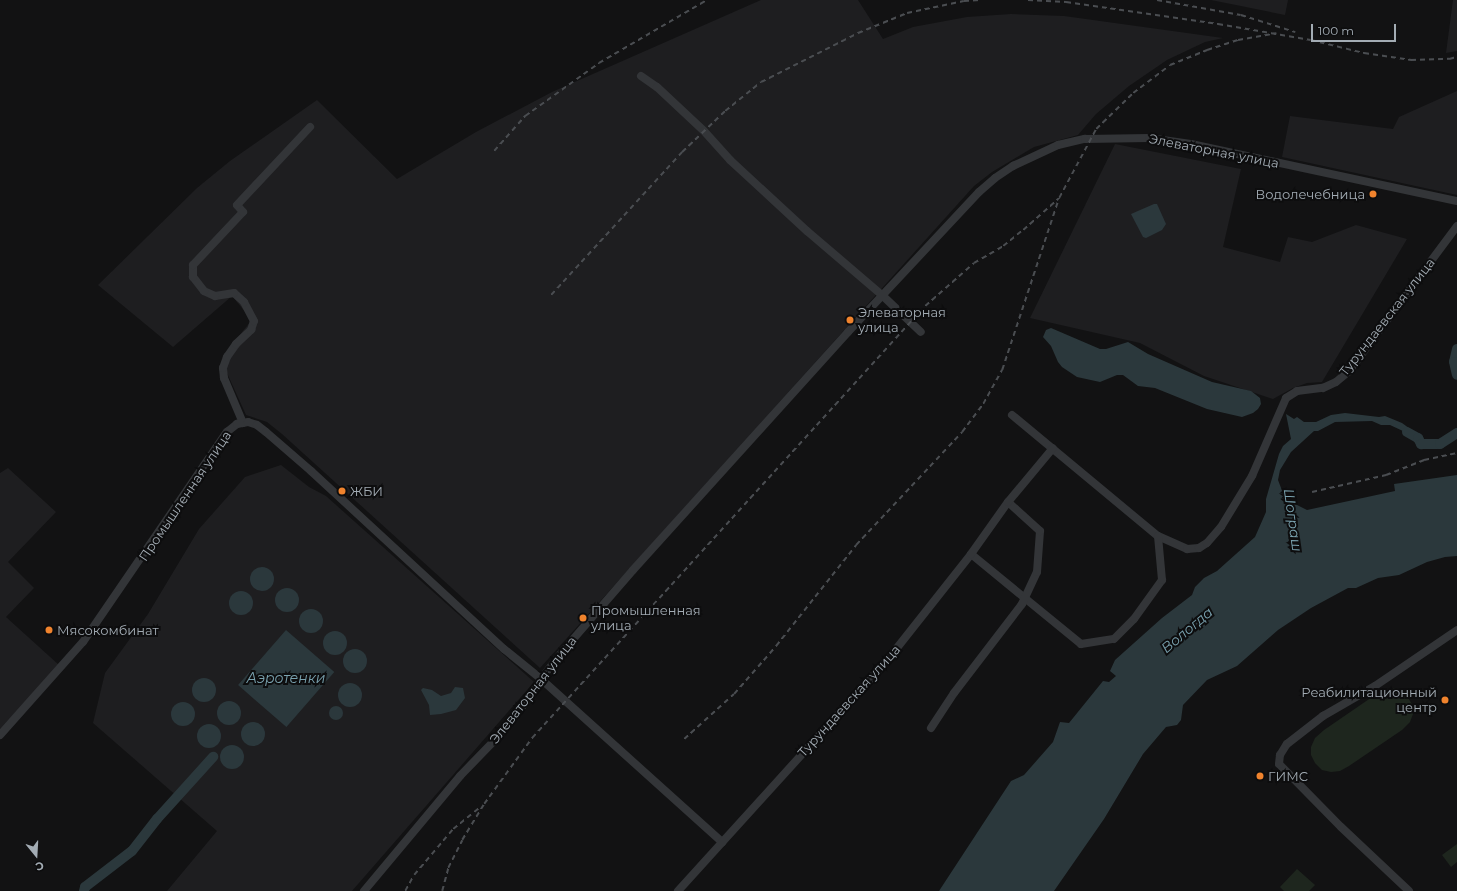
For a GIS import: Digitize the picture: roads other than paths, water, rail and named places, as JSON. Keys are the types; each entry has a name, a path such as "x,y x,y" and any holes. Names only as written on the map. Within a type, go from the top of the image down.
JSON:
{"street":[{"path":"641,76 657,87 680,108 730,160 807,231 883,296 921,332"},
{"path":"243,423 224,378 223,368 227,357 236,344 251,330 254,321 244,302 234,293 215,296 204,291 193,277 193,265 243,212 237,205 310,127"},
{"name":"Элеваторная улица","path":"364,891 460,776 498,736 530,697 541,679 562,652 633,570 979,192 995,178 1035,154 1058,145 1085,139 1149,138 1184,143 1457,201"},
{"name":"Турундаевская улица","path":"1012,415 1158,536 1187,549 1199,548 1207,543 1220,527 1252,476 1286,398 1297,390 1323,388 1336,382 1348,371 1457,226"},
{"name":"Промышленная улица","path":"0,735 83,642 227,432 232,426 243,423 253,424 266,432 504,649 541,679 722,842"},
{"name":"Турундаевская улица","path":"678,891 888,658 971,554 1008,502 1053,448"},
{"path":"931,728 1024,598 1038,572 1040,531 1008,502"},
{"path":"971,554 1081,644 1114,640 1134,619 1162,580 1158,536"},
{"path":"1409,891 1336,822 1279,764 1280,755 1287,744 1323,716 1376,686 1457,630"}],"water":[{"path":"1157,204 1166,224 1162,230 1146,238 1143,237 1131,214"},
{"path":"1051,328 1100,349 1106,349 1128,342 1148,354 1212,382 1251,391 1260,398 1261,404 1253,413 1242,417 1207,409 1155,388 1138,386 1123,375 1117,375 1100,382 1077,377 1062,367 1058,362 1051,346 1043,337 1046,330"},
{"name":"Вологда","path":"1345,413 1379,417 1385,416 1402,423 1413,431 1418,438 1390,425 1381,425 1372,421 1335,422 1318,431 1314,431 1291,452 1280,470 1278,480 1283,493 1291,502 1307,510 1395,491 1394,484 1457,475 1457,556 1445,557 1427,562 1399,575 1378,578 1356,588 1348,588 1311,608 1278,630 1237,666 1207,680 1183,705 1181,720 1177,725 1166,727 1143,754 1104,819 1054,891 939,891 1011,781 1024,775 1053,742 1060,722 1069,723 1103,681 1109,682 1116,676 1110,671 1115,660 1162,618 1192,595 1195,587 1204,578 1217,571 1255,537 1266,512 1266,499 1279,454 1283,446 1291,439 1286,414 1294,419 1297,417 1304,422 1316,422 1331,415"},
{"path":"262,567 271,570 274,579 271,588 262,591 253,588 250,579 253,570"},
{"path":"287,588 296,591 299,600 296,609 287,612 278,609 275,600 278,591"},
{"path":"241,591 250,594 253,603 250,612 241,615 232,612 229,603 232,594"},
{"path":"311,609 320,612 323,621 320,630 311,633 302,630 299,621 302,612"},
{"name":"Аэротенки","path":"286,630 334,672 286,727 238,685"},
{"path":"335,631 344,634 347,643 344,652 335,655 326,652 323,643 326,634"},
{"path":"355,649 364,652 367,661 364,670 355,673 346,670 343,661 346,652"},
{"path":"204,678 213,681 216,690 213,699 204,702 195,699 192,690 195,681"},
{"path":"350,683 359,686 362,695 359,704 350,707 341,704 338,695 341,686"},
{"path":"455,687 463,688 465,698 456,710 430,715 429,705 421,690 423,688 432,690 441,696 451,693"},
{"path":"229,701 238,704 241,713 238,722 229,725 220,722 217,713 220,704"},
{"path":"183,702 192,705 195,714 192,723 183,726 174,723 171,714 174,705"},
{"path":"333,706 339,706 343,710 343,716 339,720 333,720 329,716 329,710"},
{"path":"253,722 262,725 265,734 262,743 253,746 244,743 241,734 244,725"},
{"path":"209,724 218,727 221,736 218,745 209,748 200,745 197,736 200,727"},
{"path":"232,745 241,748 244,757 241,766 232,769 223,766 220,757 223,748"}],"waterway":[{"name":"Шограш","path":"1457,349 1454,362 1457,375"},
{"name":"Шограш","path":"1407,432 1418,438 1421,444 1440,444 1457,433"},
{"path":"84,891 85,887 132,851 157,819 213,757"}],"railway":[{"path":"494,151 525,116 599,63 707,0"},
{"path":"551,295 682,152 725,111 761,82 858,33 907,13 964,1 980,0"},
{"path":"1028,0 1066,2 1218,24 1311,40 1364,53 1411,60 1449,59 1457,57"},
{"path":"1157,0 1241,15 1295,32"},
{"path":"684,739 734,694 776,646 856,545 962,432 983,404 1002,370 1059,198 1096,129 1133,93 1170,65 1207,50 1238,40 1276,33"},
{"path":"442,891 448,868 462,840 484,804 532,738 925,306 974,263 1003,246 1058,199"},
{"path":"1312,492 1386,475 1424,460 1457,453"},
{"path":"405,891 414,875 453,829 479,808"}],"place":[{"name":"Водолечебница","path":"1373,194"},
{"name":"Элеваторная улица","path":"850,320"},
{"name":"ЖБИ","path":"342,491"},
{"name":"Промышленная улица","path":"583,618"},
{"name":"Мясокомбинат","path":"49,630"},
{"name":"Реабилитационный центр","path":"1445,700"},
{"name":"ГИМС","path":"1260,776"}]}
